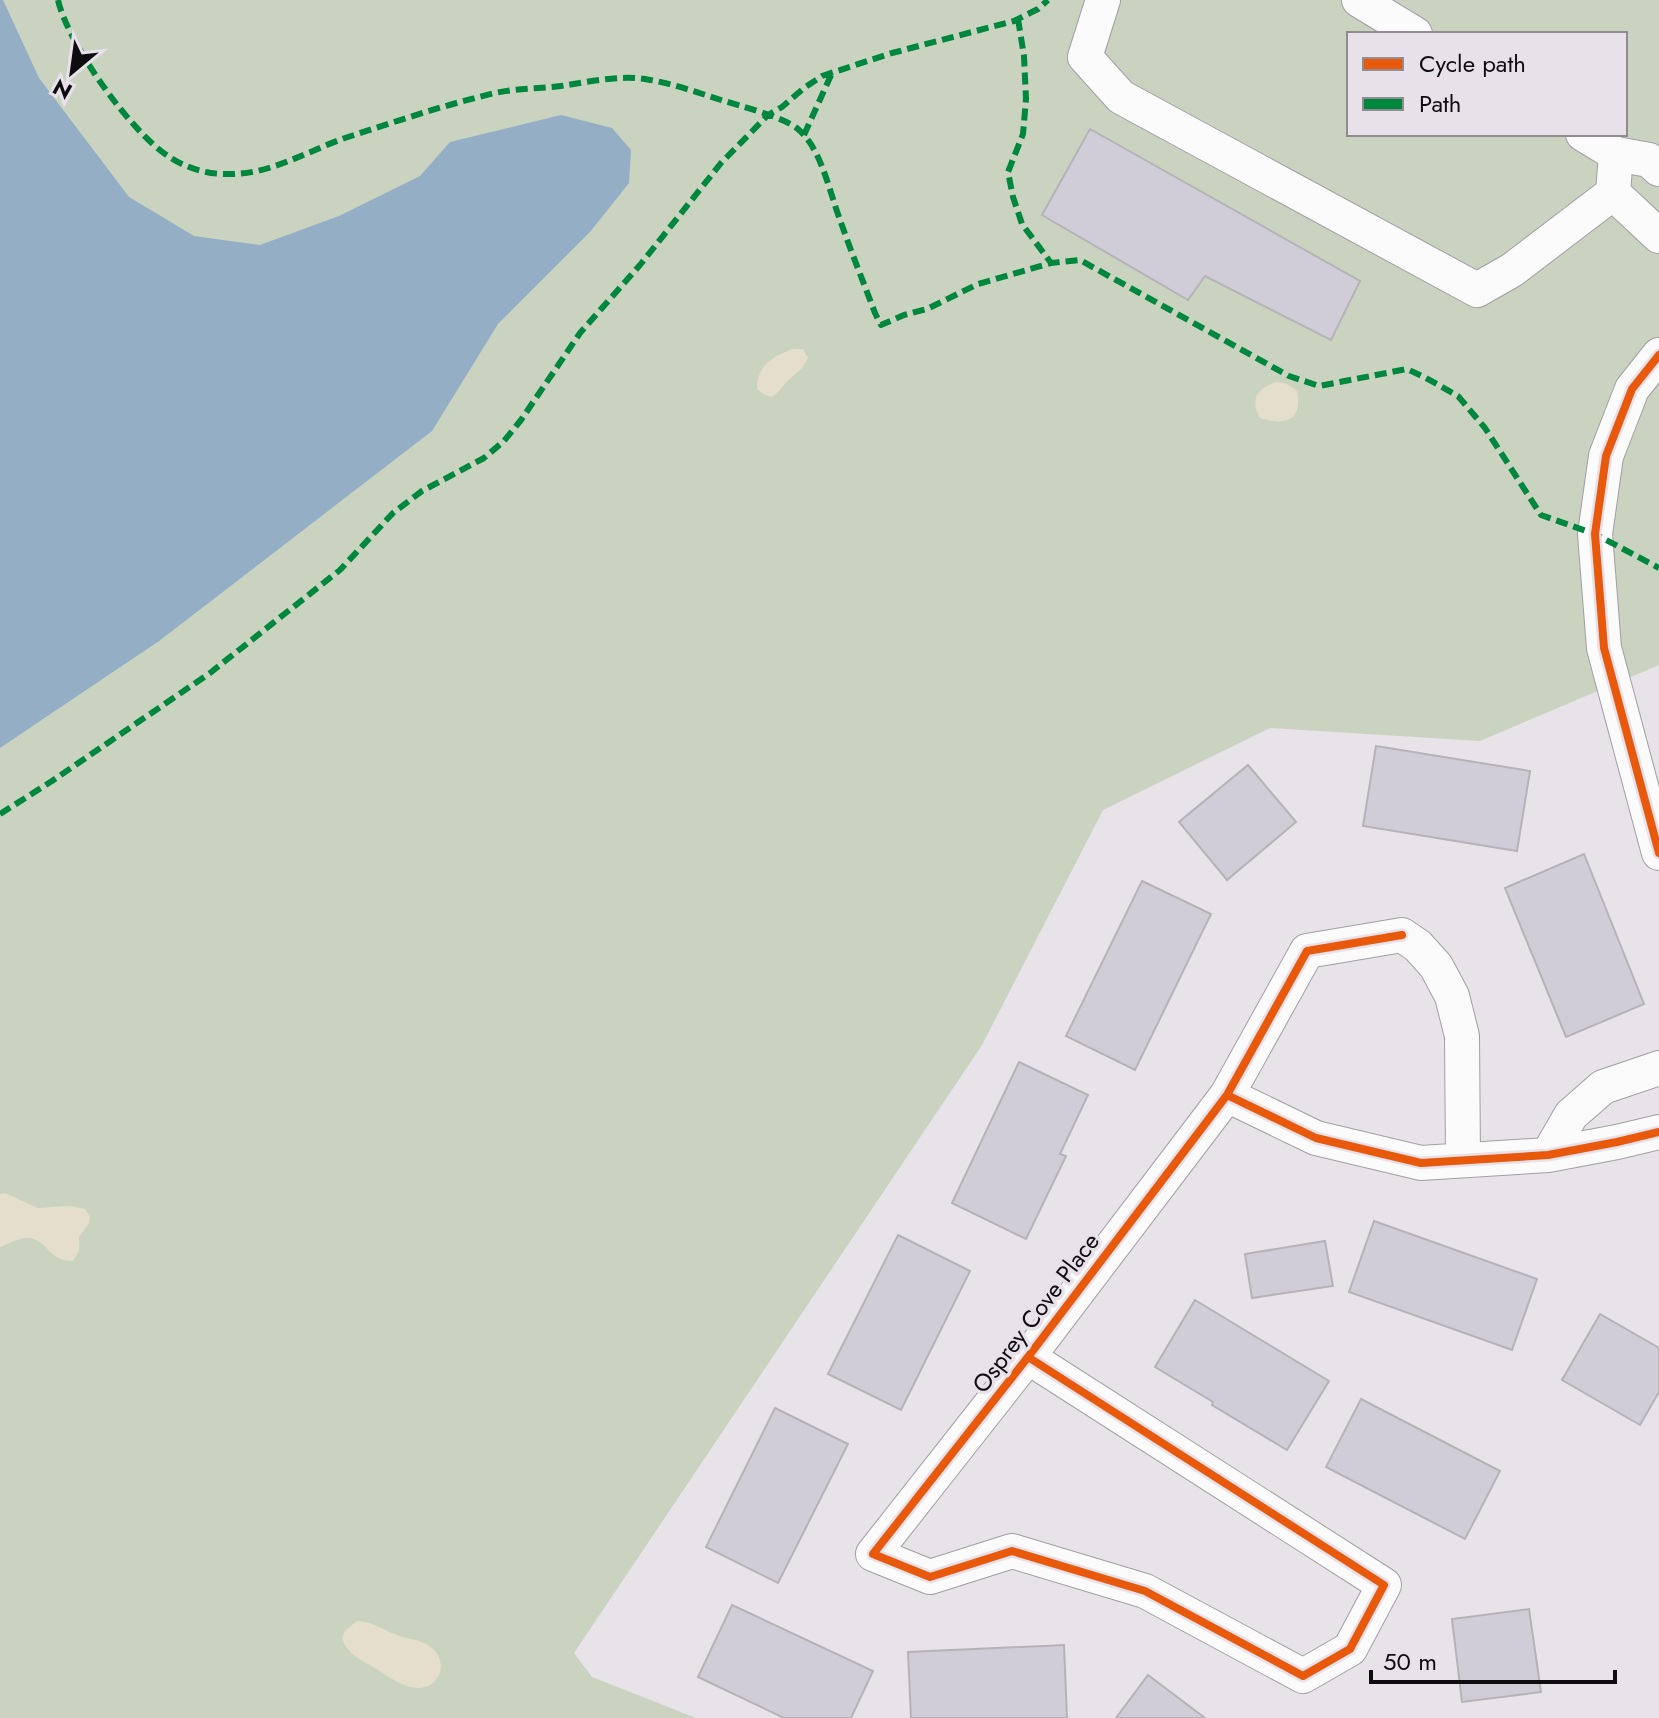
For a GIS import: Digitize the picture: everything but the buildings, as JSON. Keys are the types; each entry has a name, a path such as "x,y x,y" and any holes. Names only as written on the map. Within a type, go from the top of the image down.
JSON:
{"street":[{"path":"1103,0 1085,57 1121,97 1477,290 1512,270 1613,193 1616,154"},
{"path":"1359,0 1412,32"},
{"path":"1586,136 1616,154 1649,160 1659,169"},
{"path":"1613,193 1659,236"},
{"path":"1659,355 1632,389 1606,456 1595,534 1604,648 1659,853"},
{"name":"Osprey Cove Place","path":"1028,1357 1384,1585 1350,1649 1303,1676 1145,1591 1012,1551 930,1577 873,1554 1028,1357 1227,1095 1307,951 1402,935 1418,946 1436,966 1452,996 1462,1036 1463,1160"},
{"path":"1548,1155 1571,1115 1603,1087 1659,1068"},
{"path":"1227,1095 1316,1138 1421,1163 1548,1155 1659,1132"}],"green space":[{"path":"0,0 1659,0 1659,665 1480,741 1270,728 1103,810 982,1045 574,1653 592,1677 696,1718 0,1718"}],"sand":[{"path":"793,349 803,349 808,358 775,395 765,395 757,389 763,368 773,358"},
{"path":"1275,382 1287,384 1297,391 1295,415 1284,421 1260,418 1255,406 1259,392"},
{"path":"5,1193 38,1208 70,1206 85,1209 90,1217 89,1223 79,1237 79,1251 73,1261 58,1258 33,1239 26,1238 0,1247 0,1194"},
{"path":"357,1621 428,1645 440,1660 437,1679 426,1687 406,1686 354,1655 342,1638"}],"water":[{"path":"0,0 3,0 39,78 129,197 194,236 260,245 339,216 420,176 450,142 561,115 612,128 631,150 629,183 590,232 498,324 432,431 159,641 0,748"}],"marked path":[{"path":"58,0 87,62 136,127 174,160 210,173 241,174 271,167 345,138 495,93 614,78 664,83 773,116 799,130 813,148 881,325 927,309 978,284 1051,263 1080,260 1289,376 1319,386 1407,369 1426,378 1458,396 1485,428 1541,515 1595,534 1659,568"},
{"path":"0,814 210,673 340,570 393,513 422,491 484,458 504,441 580,333 640,265 721,163 768,115 822,76 892,53 1014,21 1038,9 1048,0"},
{"path":"1018,19 1026,99 1023,134 1008,172 1022,224 1051,263"},
{"path":"804,135 832,73"}],"cycle path":[{"path":"1659,355 1632,389 1606,456 1595,534 1604,648 1659,853"},
{"path":"1028,1357 1384,1585 1350,1649 1303,1676 1145,1591 1012,1551 930,1577 873,1554 1028,1357 1227,1095 1307,951 1402,935"},
{"path":"1227,1095 1316,1138 1421,1163 1548,1155 1659,1132"}]}
